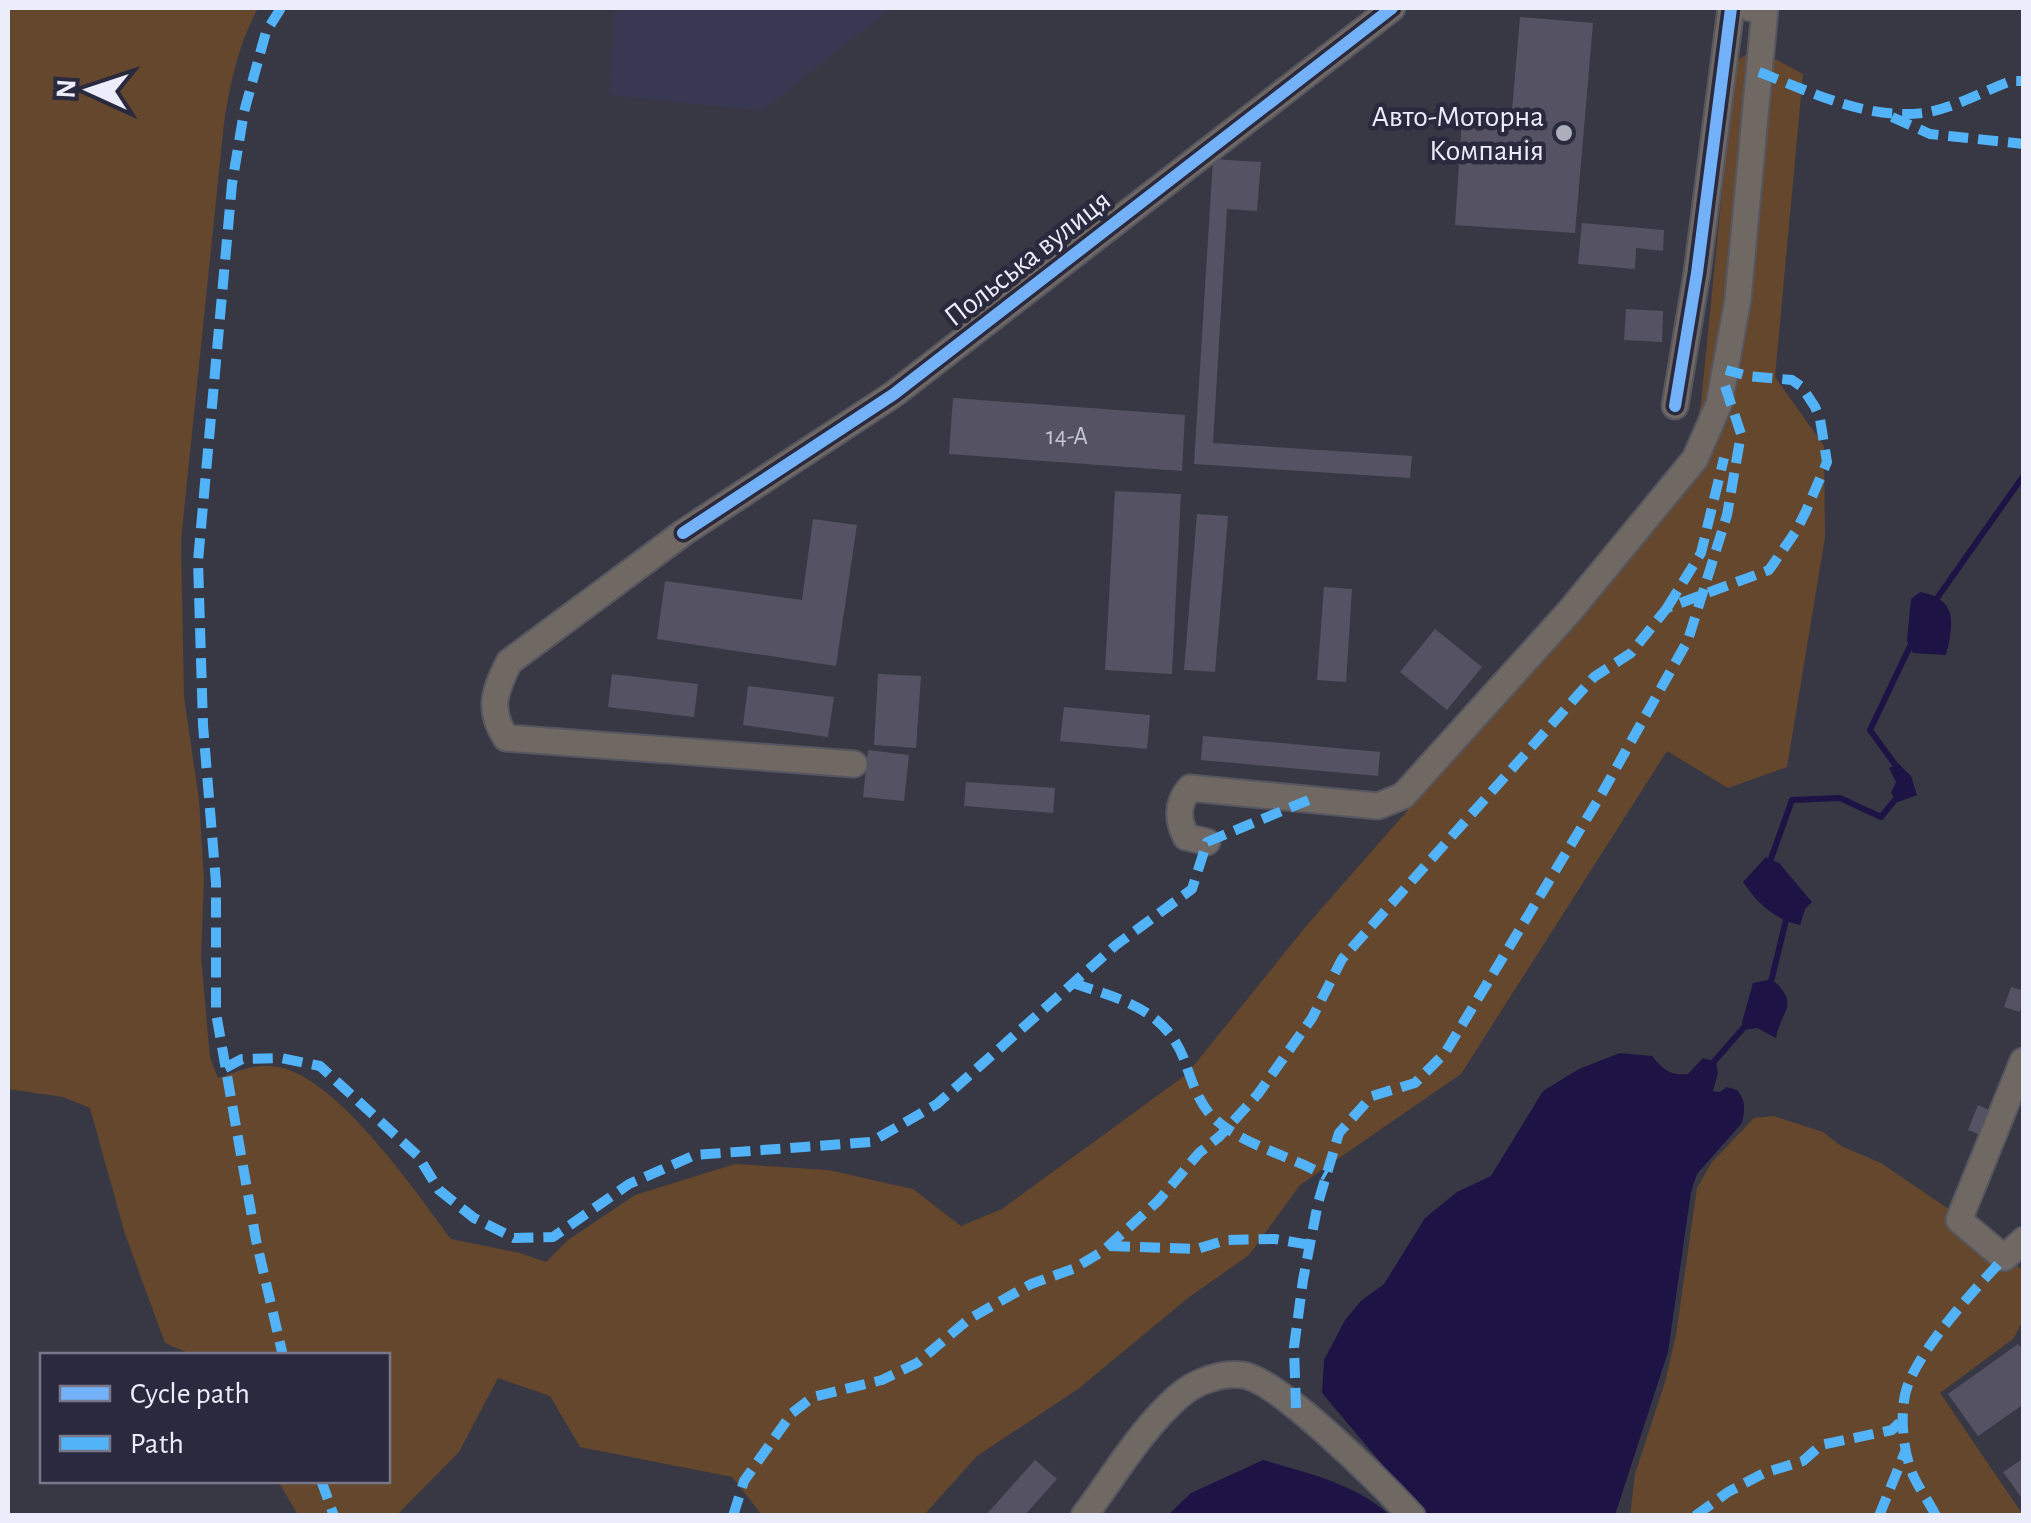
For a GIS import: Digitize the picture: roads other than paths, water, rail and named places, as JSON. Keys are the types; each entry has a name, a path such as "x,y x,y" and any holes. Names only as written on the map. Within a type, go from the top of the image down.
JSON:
{"street":[{"name":"Польська вулиця","path":"854,764 506,738 495,721 495,690 509,662 683,534 894,394 1392,8"},
{"path":"1675,406 1697,273 1731,8"},
{"path":"1207,842 1186,836 1179,822 1181,798 1190,788 1378,806 1403,796 1570,611 1695,459 1719,404 1738,299 1764,9 1750,8"},
{"path":"2024,1060 1958,1220 2004,1258 2024,1240"},
{"path":"1084,1516 1161,1414 1181,1394 1212,1379 1245,1375 1296,1408 1412,1516"}],"waterway":[{"path":"1935,601 2024,475"},
{"path":"1899,770 1870,730 1912,642"},
{"path":"1768,867 1792,800 1840,798 1881,817 1899,795"},
{"path":"1770,986 1787,916"},
{"path":"1711,1065 1746,1025"}],"place":[{"name":"Авто-Моторна Компанія","path":"1564,133"}]}
